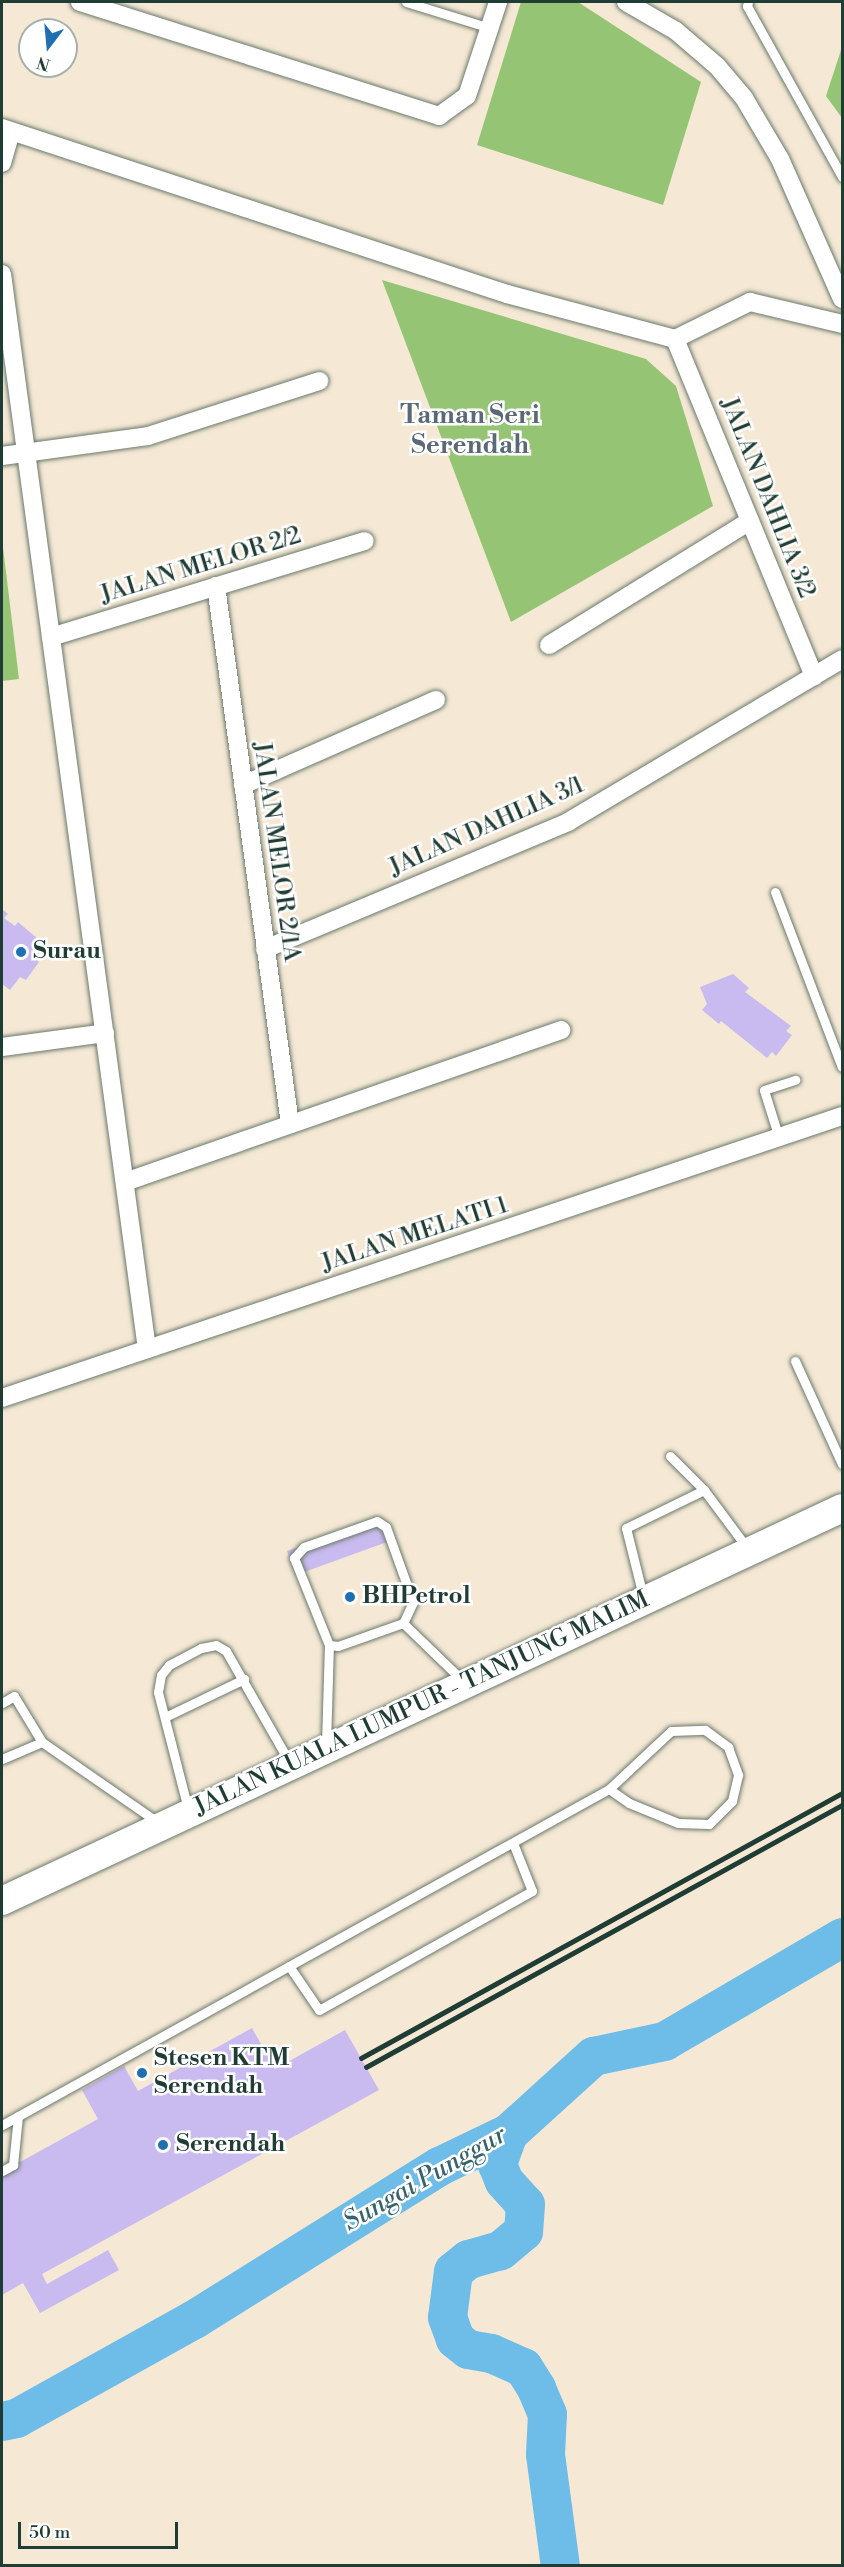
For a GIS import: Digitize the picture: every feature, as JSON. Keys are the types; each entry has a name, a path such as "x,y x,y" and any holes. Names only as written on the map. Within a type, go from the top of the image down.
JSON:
{"main road":[{"name":"JALAN KUALA LUMPUR - TANJUNG MALIM","path":"2,1901 843,1508"}],"street":[{"path":"92,3 439,116 466,96 498,2"},
{"path":"626,2 676,31 717,66 744,98 780,159 843,299"},
{"path":"2,163 6,130 507,294 675,339 750,303 843,324"},
{"path":"2,274 147,1350"},
{"name":"JALAN DAHLIA 3/2","path":"675,339 814,676"},
{"path":"2,456 148,436 319,381"},
{"path":"549,645 750,521"},
{"name":"JALAN MELOR 2/2","path":"51,637 365,541"},
{"name":"JALAN MELOR 2/1A","path":"216,586 290,1124"},
{"name":"JALAN DAHLIA 3/1","path":"265,949 568,822 843,659"},
{"path":"243,785 436,700"},
{"path":"125,1182 561,1030"},
{"path":"2,1047 105,1033"},
{"name":"JALAN MELATI 1","path":"2,1398 843,1116"}],"lane":[{"path":"406,2 490,28"},
{"path":"748,2 747,6 843,177"},
{"path":"775,892 843,1066"},
{"path":"779,1138 764,1090 795,1080"},
{"path":"795,1361 843,1464"},
{"path":"670,1456 704,1490 750,1551"},
{"path":"644,1601 626,1528 704,1490"},
{"path":"326,1749 329,1645 294,1558 304,1547 377,1521 386,1527 413,1602 403,1623 338,1646 329,1645"},
{"path":"403,1623 465,1684"},
{"path":"189,1812 158,1692 161,1675 169,1665 201,1648 216,1645 226,1651 291,1765"},
{"path":"165,1717 244,1679"},
{"path":"2,1703 14,1696 42,1742 161,1825"},
{"path":"2,2125 609,1789 671,1731 705,1730 728,1747 738,1774 732,1801 709,1824 678,1823 628,1803 609,1789"},
{"path":"2,1759 42,1742"},
{"path":"289,1966 320,2010 532,1891 513,1843"},
{"path":"2,2171 13,2165 18,2116"}],"green space":[{"path":"521,2 578,2 701,82 663,205 477,145"},
{"path":"842,47 842,118 826,96"},
{"path":"382,280 646,359 676,386 713,506 511,622"},
{"path":"2,539 19,679 2,681"}],"building":[{"name":"Surau","path":"2,909 8,914 4,918 15,926 18,922 45,945 35,959 39,962 26,980 20,977 10,990 2,984"},
{"path":"733,974 749,988 745,992 791,1026 786,1031 792,1035 776,1056 772,1052 767,1058 721,1021 719,1024 702,1010 707,1004 700,987"},
{"path":"379,1518 387,1542 296,1575 287,1551"},
{"name":"Serendah","path":"252,2028 275,2069 345,2030 379,2090 42,2274 47,2284 108,2250 119,2270 40,2313 23,2283 2,2295 2,2172 98,2119 82,2090 124,2066 138,2091"}],"waterway":[{"name":"Sungai Punggur","path":"2,2421 16,2418 194,2319 439,2166 508,2133 593,2056 664,2041 842,1937"},
{"path":"508,2133 497,2164 504,2181 525,2204 523,2231 500,2250 468,2259 453,2271 447,2317 455,2339 468,2349 491,2353 523,2367 536,2388 547,2414 545,2454 560,2566"}],"railway":[{"path":"361,2058 842,1793"},
{"path":"366,2067 842,1805"}],"place":[{"name":"Surau","path":"21,952"},
{"name":"BHPetrol","path":"350,1597"},
{"name":"Stesen KTM Serendah","path":"142,2073"},
{"name":"Serendah","path":"163,2145"}],"district":[{"name":"Taman Seri Serendah","path":"470,430"}]}
